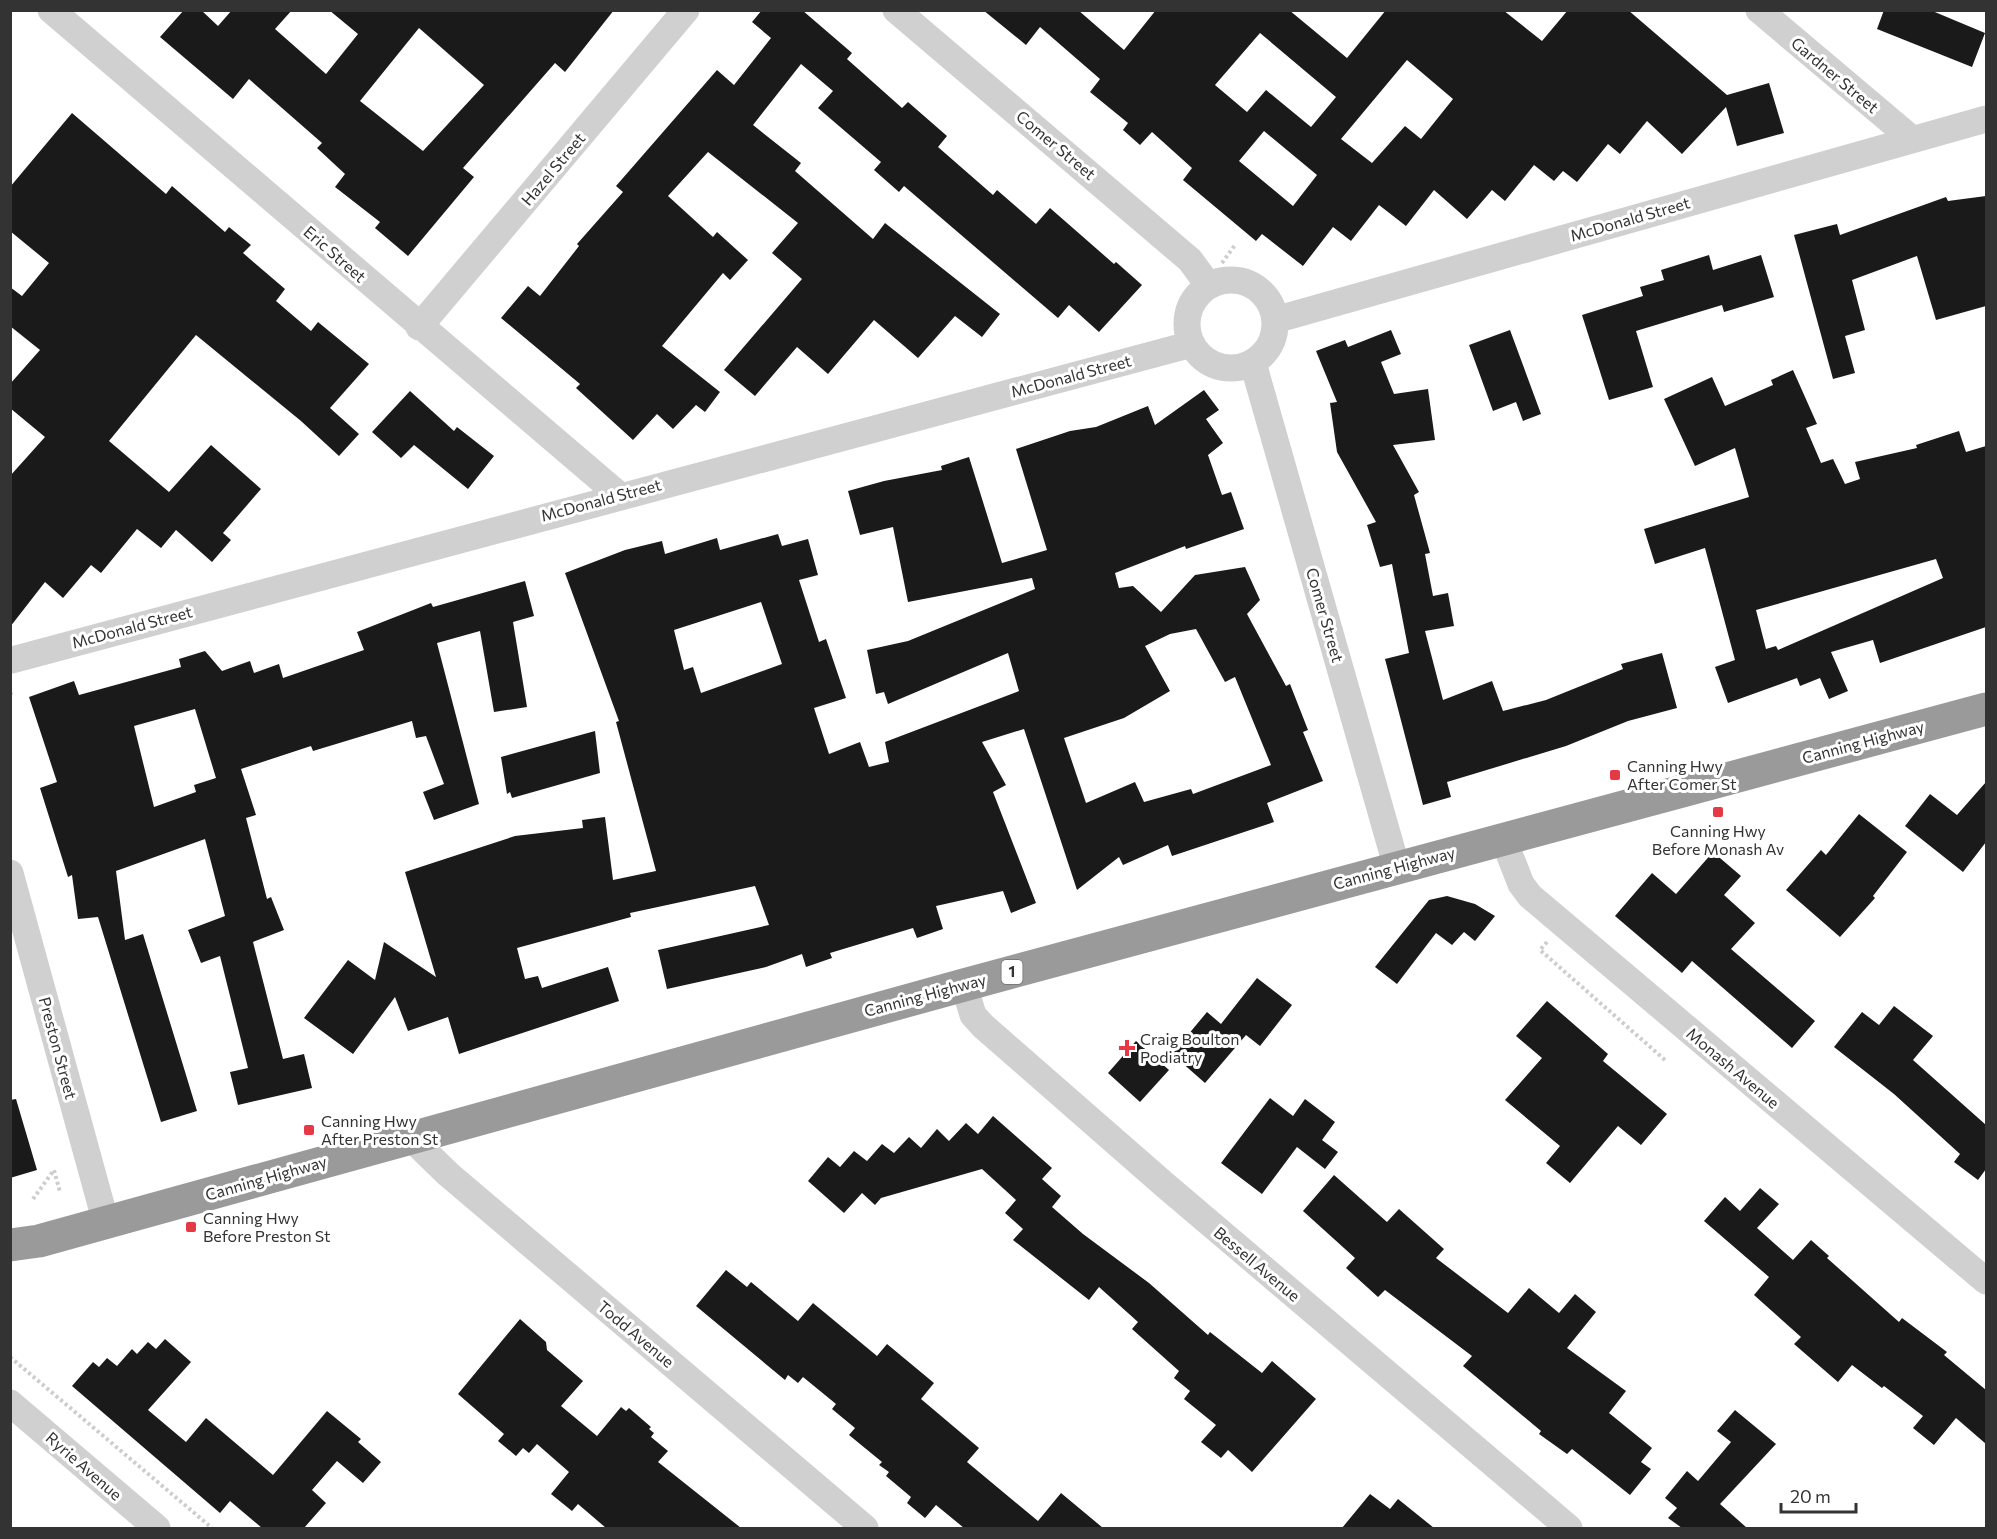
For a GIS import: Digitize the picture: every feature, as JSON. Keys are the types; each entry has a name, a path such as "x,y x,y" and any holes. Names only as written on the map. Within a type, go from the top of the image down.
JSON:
{"highway":[{"name":"Canning Highway","path":"20,1247 964,985 1986,709"}],"street":[{"name":"Eric Street","path":"51,10 619,495"},
{"name":"Hazel Street","path":"420,327 686,10"},
{"name":"Comer Street","path":"896,10 1191,260 1209,286"},
{"name":"Gardner Street","path":"1759,10 1912,140"},
{"name":"McDonald Street","path":"1275,320 1986,118"},
{"path":"1224,280 1239,281 1253,286 1265,296 1275,320 1274,336 1267,350 1252,363 1238,368 1223,367 1209,362 1192,344 1187,329 1188,314 1194,300 1209,286 1224,280"},
{"name":"McDonald Street","path":"11,662 619,495 1192,344"},
{"name":"Comer Street","path":"1252,363 1397,868"},
{"name":"Monash Avenue","path":"1503,838 1521,884 1530,896 1986,1281"},
{"name":"Preston Street","path":"10,873 106,1223"},
{"name":"Bessell Avenue","path":"964,985 973,1015 983,1026 1166,1186 1569,1528"},
{"name":"Todd Avenue","path":"410,1137 448,1174 865,1528"},
{"name":"Ryrie Avenue","path":"10,1403 157,1528"}],"path":[{"path":"33,1199 54,1170 60,1192"},
{"path":"10,1358 212,1528"}],"building":[{"path":"184,10 201,10 218,26 232,10 292,10 275,29 326,74 358,34 329,10 614,10 565,72 555,63 463,168 474,177 408,256 375,228 380,222 335,187 345,174 317,148 322,143 249,79 233,99 160,37","holes":["419,28 484,85 423,151 360,101"]},
{"path":"762,10 802,10 852,53 847,59 902,108 908,102 947,136 938,147 993,195 997,190 1036,224 1050,208 1114,264 1116,262 1142,285 1099,332 1069,305 1058,318 904,186 899,192 874,170 881,162 818,108 833,91 801,64 753,125 801,163 795,171 873,239 885,223 1000,314 982,337 955,316 918,358 874,320 828,374 797,347 755,396 724,370 802,279 772,253 798,223 708,152 668,196 713,237 717,232 748,260 730,280 723,273 662,346 720,392 705,412 696,405 673,429 657,414 633,440 576,388 580,384 501,318 528,286 540,296 579,246 577,244 623,192 616,186 717,70 734,85 771,38 752,22"},
{"path":"983,10 1078,10 1124,50 1156,10 1289,10 1347,58 1386,10 1503,10 1542,41 1568,10 1628,10 1727,95 1769,83 1784,133 1737,146 1726,107 1682,154 1647,121 1620,154 1608,144 1577,182 1563,171 1554,181 1534,165 1505,201 1492,190 1467,219 1434,190 1406,226 1379,205 1351,241 1333,227 1303,266 1262,234 1256,241 1183,180 1192,168 1152,132 1140,145 1123,130 1128,123 1090,92 1100,79 1040,27 1026,45","holes":["1260,33 1336,97 1311,127 1266,90 1247,112 1215,85","1407,60 1453,99 1421,139 1405,126 1372,163 1341,139","1264,131 1317,175 1293,206 1239,161"]},
{"path":"1884,10 1930,10 1985,33 1972,67 1877,29"},
{"path":"72,113 166,194 172,186 225,232 229,227 251,245 243,253 285,289 276,301 311,331 318,322 369,364 330,408 359,434 339,456 301,421 196,335 109,441 169,492 211,445 261,489 223,533 231,540 212,562 176,530 161,548 137,529 101,573 91,565 63,598 45,582 10,627 10,476 45,437 10,408 10,384 40,350 10,326 10,287 22,296 49,263 10,231 10,187"},
{"path":"1986,196 1986,306 1936,320 1917,256 1852,280 1865,330 1845,336 1855,373 1833,379 1794,235 1837,224 1840,235 1946,197 1948,201"},
{"path":"1709,255 1713,270 1761,255 1774,297 1724,312 1722,305 1636,331 1653,387 1609,400 1582,315 1643,296 1640,287 1664,280 1661,270"},
{"path":"1391,330 1401,354 1381,362 1394,394 1428,389 1435,440 1393,445 1419,492 1414,495 1430,553 1425,554 1433,596 1448,593 1454,626 1425,631 1443,700 1492,681 1503,711 1546,700 1623,669 1621,664 1662,653 1677,708 1628,721 1566,746 1447,782 1451,797 1423,805 1385,659 1409,653 1392,564 1380,567 1367,525 1376,522 1337,452 1330,403 1337,402 1316,351 1345,340 1348,347"},
{"path":"1510,330 1541,414 1523,421 1516,402 1493,411 1469,345"},
{"path":"1793,370 1817,424 1806,428 1821,463 1833,459 1845,484 1860,479 1855,462 1917,448 1916,445 1959,431 1966,452 1986,446 1986,627 1880,663 1873,640 1831,652 1848,691 1829,699 1820,678 1800,686 1797,678 1728,703 1715,667 1735,660 1705,548 1655,564 1644,529 1749,497 1735,448 1695,466 1664,399 1712,377 1725,406 1773,385 1771,380","holes":["1936,559 1943,578 1778,650 1776,646 1766,649 1756,610"]},
{"path":"1204,390 1219,410 1206,419 1223,443 1208,455 1222,495 1231,492 1244,529 1186,549 1185,546 1115,573 1119,588 1133,586 1161,612 1195,575 1245,567 1260,600 1247,614 1286,686 1290,684 1308,730 1303,732 1323,781 1267,803 1274,822 1172,856 1168,845 1123,865 1119,857 1077,890 1024,729 982,742 1006,785 993,792 1036,903 1011,913 1003,891 936,906 943,929 917,938 913,928 830,953 832,958 806,967 802,954 766,967 667,989 658,950 769,925 755,886 630,913 631,917 517,948 525,979 538,976 542,988 608,967 619,1001 459,1054 448,1017 408,1031 395,997 353,1054 304,1018 348,960 375,980 384,942 436,977 405,872 515,836 583,828 582,820 605,817 613,880 656,871 616,722 619,721 565,573 625,550 662,541 665,554 717,538 720,550 778,534 782,546 808,539 818,575 799,580 819,642 826,639 846,698 814,708 829,754 860,742 869,767 889,762 885,742 1019,691 1008,653 888,704 884,692 876,694 867,650 908,641 1035,589 1032,578 908,602 893,527 860,535 848,491 884,481 942,470 941,466 969,457 1002,563 1047,550 1016,449 1070,431 1096,427 1148,406 1155,425","holes":["761,602 782,664 701,693 693,667 684,670 674,630","1196,629 1225,682 1235,677 1271,765 1193,794 1191,789 1144,802 1135,782 1086,803 1064,738 1124,718 1170,691 1145,646 1170,634"]},
{"path":"410,391 454,431 457,427 494,456 468,489 414,445 401,458 372,432"},
{"path":"525,581 534,616 513,622 527,707 494,712 480,631 437,643 479,804 434,820 423,792 444,784 426,736 416,738 412,721 313,751 311,746 241,769 256,815 246,818 267,899 271,897 284,930 253,942 283,1059 304,1054 312,1088 238,1105 230,1072 248,1068 220,956 201,963 188,930 225,916 205,839 116,871 125,940 143,934 197,1111 161,1122 98,917 78,919 72,875 68,877 40,788 57,782 29,697 74,681 79,695 181,667 179,659 205,651 222,671 250,661 254,673 279,664 283,678 364,650 357,632 431,603 433,607","holes":["195,709 216,778 194,785 196,792 154,807 134,726"]},
{"path":"595,731 600,773 512,798 510,792 507,794 501,757"},
{"path":"1986,782 1986,842 1963,872 1905,826 1930,794 1957,815"},
{"path":"1859,814 1907,852 1873,896 1875,898 1840,937 1786,890 1821,850 1826,855"},
{"path":"1713,852 1741,876 1724,895 1755,923 1731,949 1815,1021 1792,1048 1692,961 1682,973 1615,916 1652,873 1676,894"},
{"path":"1447,896 1475,904 1495,916 1475,941 1464,932 1452,945 1436,933 1397,984 1375,967 1429,900"},
{"path":"1257,978 1292,1005 1260,1046 1246,1035 1205,1083 1172,1054 1207,1012 1221,1024"},
{"path":"1547,1001 1608,1054 1603,1061 1667,1114 1641,1145 1618,1126 1570,1183 1546,1163 1560,1146 1505,1100 1542,1058 1516,1036"},
{"path":"1894,1006 1933,1036 1913,1060 1986,1125 1986,1169 1978,1180 1954,1162 1960,1154 1894,1094 1834,1047 1862,1012 1879,1025"},
{"path":"1136,1041 1169,1070 1140,1102 1108,1073"},
{"path":"1270,1098 1293,1116 1305,1099 1335,1122 1322,1140 1338,1152 1325,1169 1297,1147 1262,1194 1221,1163"},
{"path":"16,1099 37,1170 10,1178 10,1100"},
{"path":"993,1116 1052,1168 1042,1179 1061,1196 1052,1207 1083,1234 1149,1283 1208,1335 1210,1332 1262,1373 1272,1361 1316,1399 1252,1472 1228,1450 1221,1458 1201,1442 1216,1425 1184,1399 1190,1391 1174,1378 1179,1371 1132,1329 1138,1322 1099,1287 1089,1300 1013,1240 1023,1229 1005,1213 1016,1200 982,1169 881,1198 875,1205 862,1193 844,1213 808,1181 828,1157 840,1167 854,1151 867,1161 882,1144 894,1153 909,1137 921,1148 937,1129 949,1141 966,1123 978,1134"},
{"path":"1334,1175 1387,1222 1399,1209 1444,1249 1436,1258 1508,1313 1529,1288 1559,1313 1575,1294 1596,1312 1567,1348 1626,1391 1609,1413 1652,1448 1641,1462 1651,1469 1630,1495 1572,1449 1567,1454 1539,1434 1541,1431 1463,1366 1472,1356 1385,1290 1378,1297 1346,1268 1355,1258 1303,1211"},
{"path":"1760,1188 1779,1204 1757,1228 1793,1260 1811,1240 1829,1256 1827,1258 1899,1322 1902,1318 1947,1352 1944,1355 1986,1390 1986,1444 1956,1418 1934,1445 1913,1428 1923,1416 1884,1386 1882,1388 1852,1365 1838,1382 1794,1344 1801,1337 1754,1295 1769,1277 1704,1221 1725,1197 1740,1211"},
{"path":"726,1270 747,1287 751,1282 798,1321 813,1303 877,1356 887,1344 934,1383 921,1399 979,1448 967,1462 1038,1521 1061,1493 1103,1528 964,1528 936,1505 925,1518 907,1503 911,1497 886,1476 889,1472 879,1465 882,1462 849,1435 855,1428 832,1409 836,1404 803,1377 798,1383 788,1375 785,1380 696,1306"},
{"path":"520,1319 546,1342 547,1350 583,1381 561,1406 597,1436 621,1407 626,1411 629,1408 651,1427 649,1429 654,1433 651,1437 668,1451 658,1462 741,1528 606,1528 578,1504 572,1511 551,1494 569,1472 537,1444 529,1453 523,1448 516,1456 498,1441 504,1434 458,1394"},
{"path":"165,1339 191,1362 148,1410 186,1442 206,1418 273,1475 327,1411 361,1439 358,1442 381,1462 363,1483 337,1461 312,1490 326,1503 304,1528 262,1528 230,1501 220,1513 72,1386 93,1362 99,1367 107,1358 117,1366 132,1349 137,1354 148,1342 156,1349"},
{"path":"1735,1410 1776,1444 1720,1504 1747,1528 1682,1528 1668,1518 1677,1508 1665,1498 1687,1471 1698,1481 1731,1442 1717,1431"},
{"path":"1370,1494 1390,1509 1398,1499 1434,1528 1342,1528"}],"place":[{"name":"Canning Hwy After Comer St","path":"1615,775"},
{"name":"Canning Hwy Before Monash Av","path":"1718,812"},
{"name":"Craig Boulton Podiatry","path":"1127,1048"},
{"name":"Canning Hwy After Preston St","path":"309,1130"},
{"name":"Canning Hwy Before Preston St","path":"191,1227"}]}
